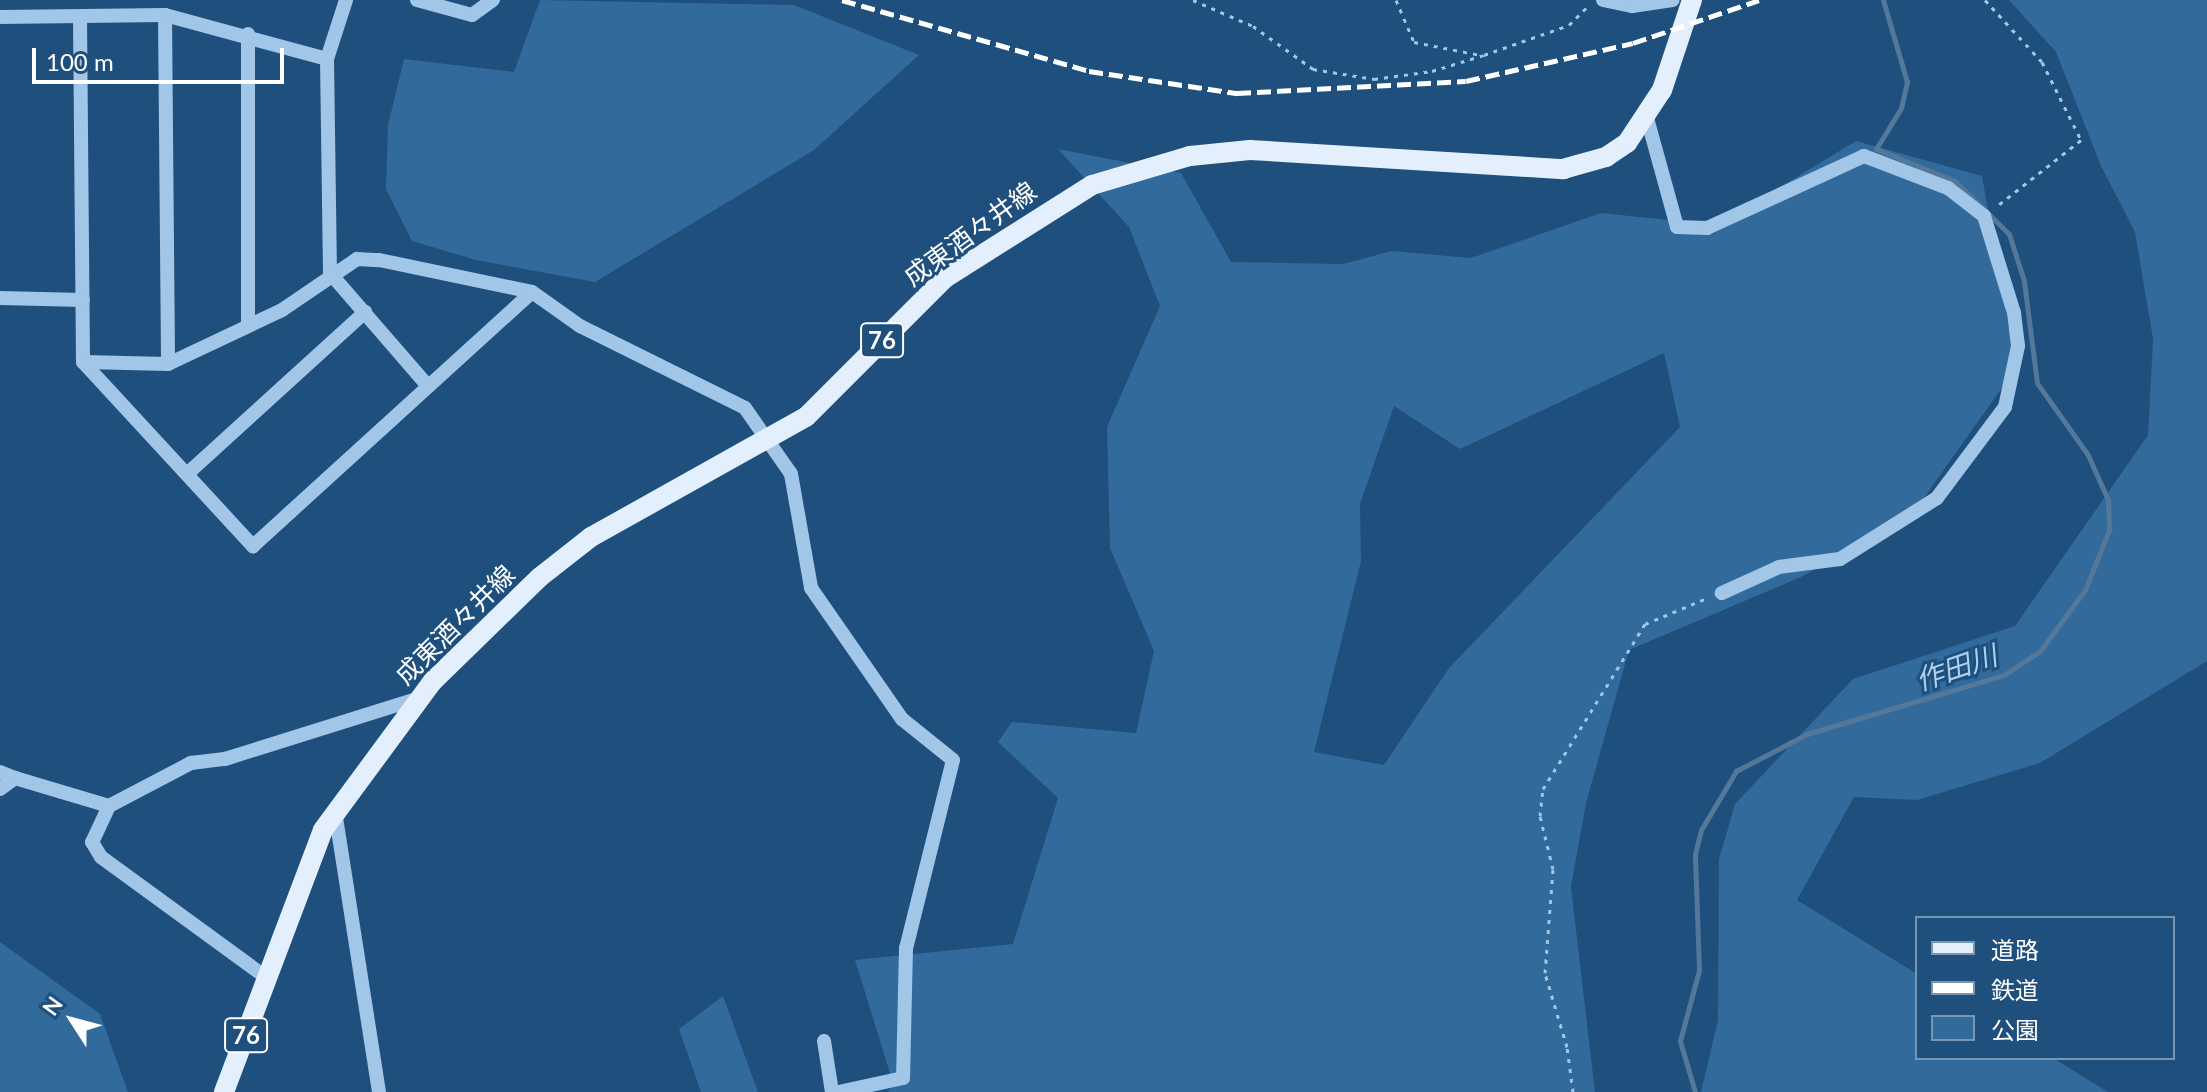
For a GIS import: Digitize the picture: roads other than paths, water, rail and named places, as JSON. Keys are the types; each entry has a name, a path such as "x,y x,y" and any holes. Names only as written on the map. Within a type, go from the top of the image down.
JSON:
{"main road":[{"name":"成東酒々井線","path":"224,1092 335,811 417,699 516,599 591,537 768,442 806,417 945,278 1092,185 1190,156 1250,150 1563,169 1606,157 1647,118 1692,0"}],"street":[{"path":"346,0 327,59 330,273 428,386"},
{"path":"417,0 472,15 493,0"},
{"path":"1603,0 1632,6 1673,0"},
{"path":"0,17 165,15 248,34 327,59"},
{"path":"165,15 168,364"},
{"path":"80,17 83,362 253,546 532,292"},
{"path":"248,34 248,324"},
{"path":"1647,118 1656,134 1670,219 1686,231 1707,228 1864,156 1948,188 1984,216 1994,233 2018,346 2005,407 1985,440 1937,498 1887,533 1840,559 1779,567 1722,593"},
{"path":"83,362 168,364 209,349 248,324 282,310 330,273 357,259 379,260 532,292 580,326 745,408 791,474 811,588 902,719 953,760 906,948 903,1078 839,1092"},
{"path":"0,298 83,300"},
{"path":"187,474 365,312"},
{"path":"267,978 101,857 92,842 109,806 191,763 225,759 417,699"},
{"path":"0,772 109,806"},
{"path":"0,789 15,778"},
{"path":"335,811 379,1092"},
{"path":"824,1041 832,1092"}],"waterway":[{"name":"作田川","path":"1695,1092 1680,1041 1699,970 1695,854 1701,830 1736,771 1807,734 2004,675 2040,651 2085,590 2109,530 2108,500 2088,455 2037,383 2024,281 2009,234 1955,181 1876,149 1901,108 1907,82 1883,0"}],"railway":[{"path":"842,0 1089,71 1237,93 1466,81 1633,43 1759,0"}]}
